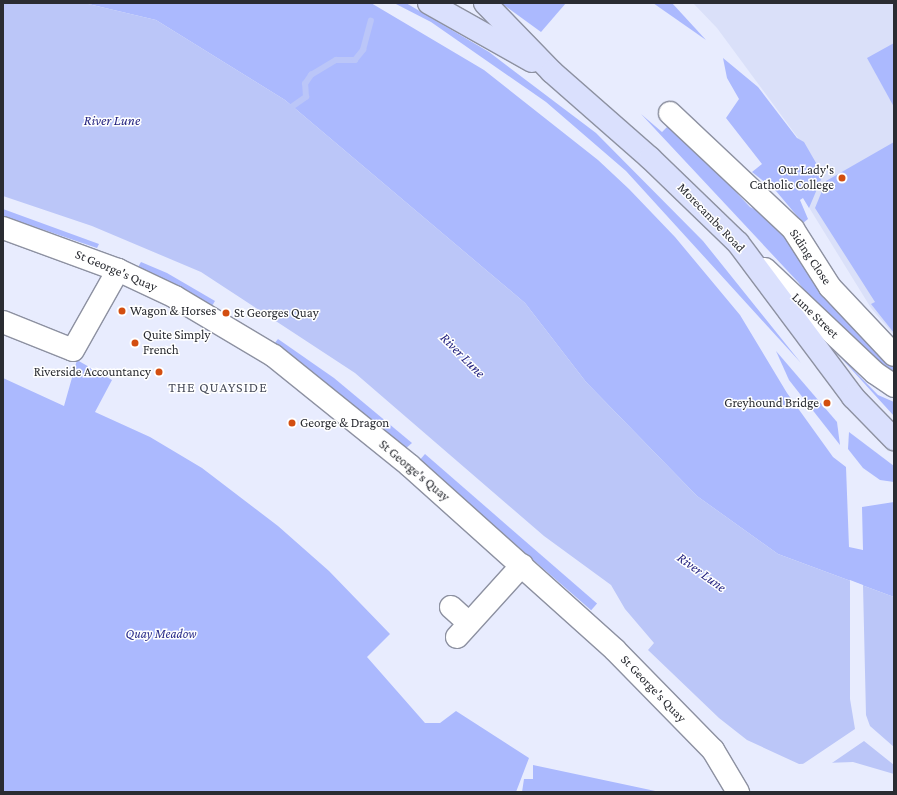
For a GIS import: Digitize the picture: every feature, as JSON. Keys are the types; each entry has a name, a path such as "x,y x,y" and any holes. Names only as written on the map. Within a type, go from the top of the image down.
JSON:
{"main road":[{"name":"Morecambe Road","path":"429,3 552,72"},
{"name":"Morecambe Road","path":"485,3 552,72 650,158 738,243 853,397 894,439"}],"street":[{"name":"Siding Close","path":"670,113 793,229 830,287 894,355"},
{"name":"St George's Quay","path":"3,228 118,270 175,297 274,356 409,465 615,650 712,750 738,792"},
{"name":"Lune Street","path":"738,243 875,374 894,386"},
{"path":"3,322 73,350 118,270"},
{"path":"451,607 463,630 522,565"}],"shaded area":[{"name":"Our Lady's Catholic College","path":"693,3 894,3 894,335 871,308 776,154 798,138 717,28"}],"green space":[{"path":"84,3 371,3 484,70 598,160 629,189 675,237 740,315 787,393 833,457 846,467 849,547 863,550 862,507 894,502 894,597 778,554 697,496 586,382 525,303 285,100 156,20"},
{"path":"394,3 406,3 489,52 596,133 703,241 801,363 626,171 546,102 431,22"},
{"path":"501,3 566,3 541,32"},
{"path":"653,3 672,3 706,40"},
{"path":"894,43 894,107 867,58"},
{"path":"723,58 758,87 797,138 804,142 823,175 809,208 803,198 800,200 808,219 803,223 776,191 752,172 762,164 726,118 739,99 727,78"},
{"path":"641,114 662,132 671,123 750,207 769,216 894,360 894,378 830,323 798,282"},
{"path":"894,142 894,333 871,304 875,302 815,208 826,181"},
{"path":"3,209 99,244 97,248 3,216"},
{"path":"141,262 167,273 215,301 212,306 138,267"},
{"path":"278,339 334,378 412,443 405,449 274,344"},
{"path":"832,348 878,395 894,402 894,416"},
{"path":"776,351 837,422 840,445 789,380"},
{"name":"Quay Meadow","path":"77,360 112,380 95,412 150,437 202,468 278,526 329,571 390,634 367,657 425,723 440,723 456,711 529,758 516,792 3,792 3,378 64,406"},
{"path":"849,432 894,466 894,482 880,480 863,468 848,449"},
{"path":"425,454 597,604 591,610 419,461"},
{"path":"533,765 660,792 522,792 524,779 533,779"}],"water":[{"name":"River Lune","path":"3,3 84,3 156,20 285,100 525,303 586,382 697,496 778,554 894,597 894,774 853,762 799,764 747,740 719,718 648,650 654,643 625,609 611,585 544,536 355,373 201,272 92,226 3,196"}],"pier":[{"path":"850,580 863,585 866,715 870,726 894,747 894,765 864,741 829,765 800,766 855,729 850,699"}],"waterway":[{"path":"293,106 306,97 305,84 311,75 336,60 355,60 363,50 371,21"}],"place":[{"name":"Our Lady's Catholic College","path":"842,178"},
{"name":"Wagon & Horses","path":"122,311"},
{"name":"St Georges Quay","path":"226,313"},
{"name":"Quite Simply French","path":"135,343"},
{"name":"Riverside Accountancy","path":"159,372"},
{"name":"Greyhound Bridge","path":"827,403"},
{"name":"George & Dragon","path":"292,423"}],"district":[{"name":"THE QUAYSIDE","path":"218,387"}]}
